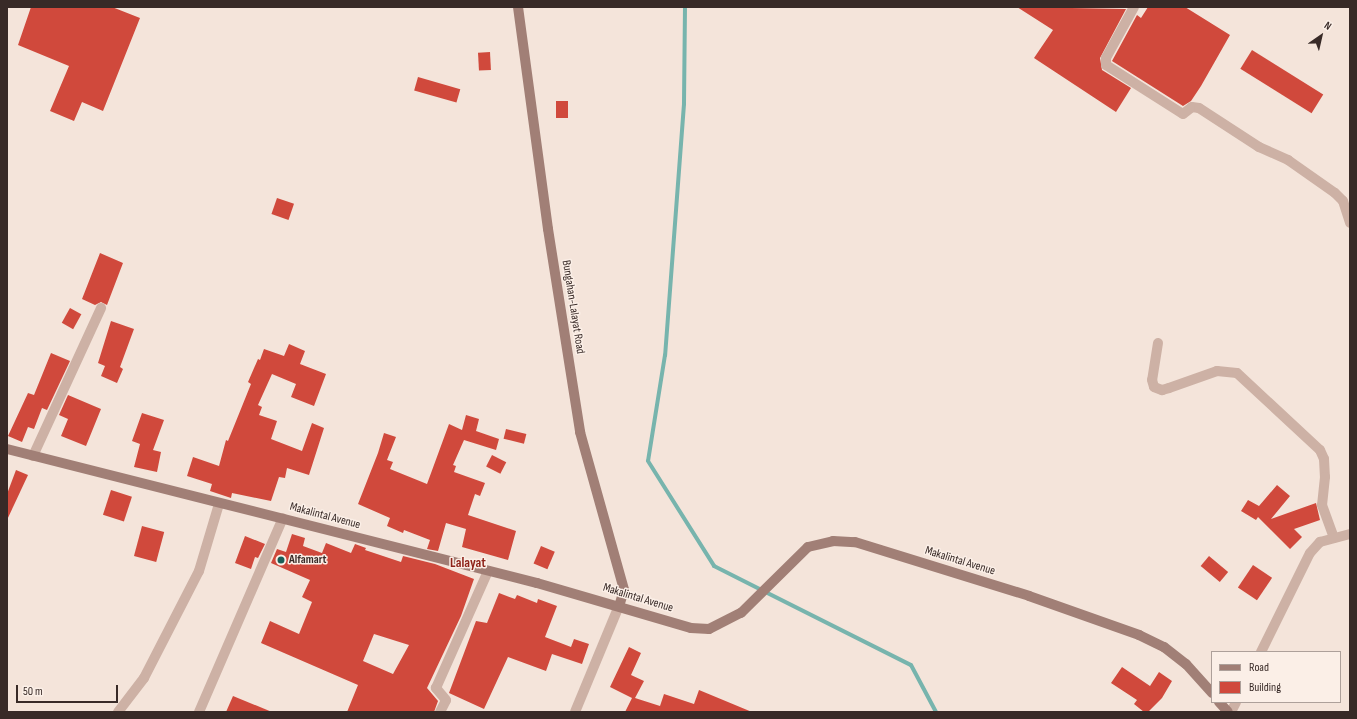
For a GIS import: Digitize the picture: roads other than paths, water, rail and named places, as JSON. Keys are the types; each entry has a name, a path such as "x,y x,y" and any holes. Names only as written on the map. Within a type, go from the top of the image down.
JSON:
{"main road":[{"name":"Bungahan-Lalayat Road","path":"518,7 548,229 580,432 624,590 619,606"},
{"name":"Makalintal Avenue","path":"7,449 488,571 619,606 691,628 710,629 741,613 808,547 833,541 855,542 1029,596 1139,635 1164,647 1186,664 1211,693"},
{"path":"1220,703 1230,712"}],"street":[{"path":"1134,7 1104,62 1106,65 1183,114 1192,107 1199,108 1259,147 1288,160 1335,193 1343,201 1350,223"},
{"path":"33,456 102,308"},
{"path":"1158,343 1152,380 1154,387 1162,390 1217,371 1237,373 1320,450 1324,459 1325,476 1322,505 1334,538"},
{"path":"118,712 144,678 198,571 219,504"},
{"path":"199,712 283,518"},
{"path":"1261,651 1310,553 1320,542 1350,534"},
{"path":"440,712 446,700 436,688 488,571"},
{"path":"575,712 619,606"},
{"path":"1230,712 1235,703"}],"waterway":[{"path":"685,7 684,104 665,355 648,461 714,566 911,665 936,712"}],"place":[{"name":"Alfamart","path":"281,560"}],"district":[{"name":"Lalayat","path":"468,563"}]}
